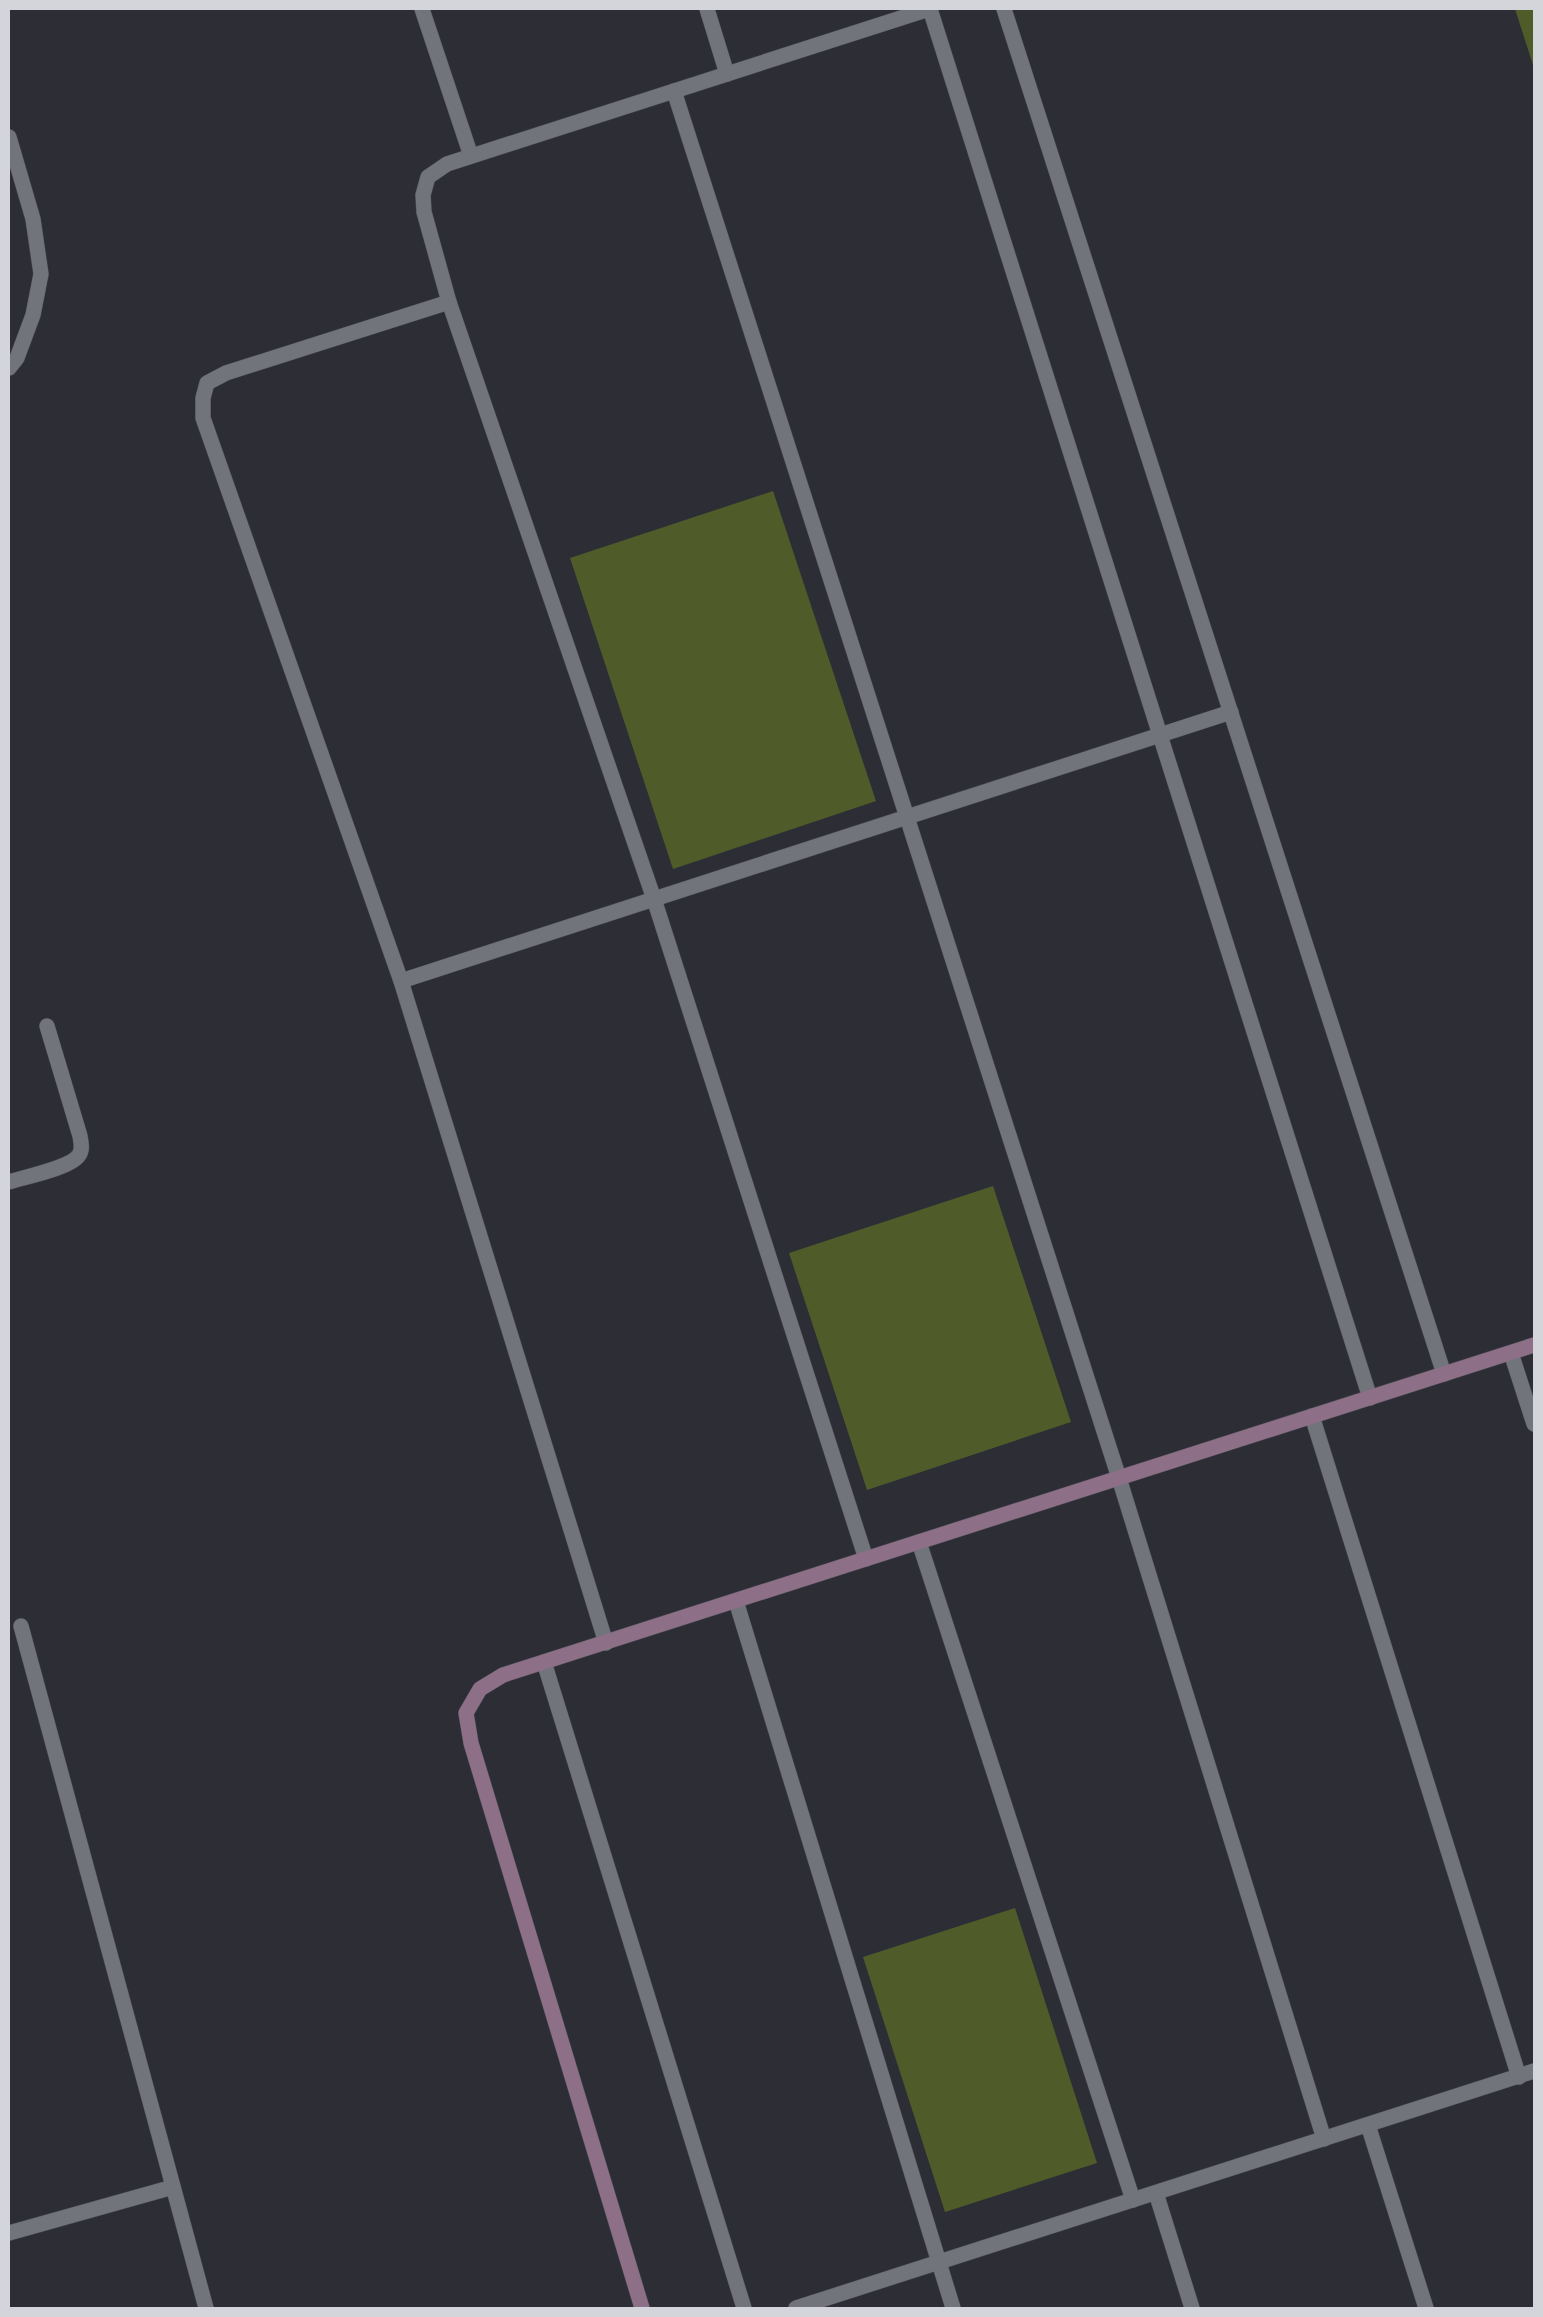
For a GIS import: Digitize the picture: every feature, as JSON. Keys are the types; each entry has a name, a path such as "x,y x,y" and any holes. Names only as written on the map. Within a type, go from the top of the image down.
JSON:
{"street":[{"path":"422,9 470,156"},
{"path":"707,9 727,74"},
{"path":"866,1559 654,899 449,302 424,212 423,195 428,177 447,164 929,9 1370,1398"},
{"path":"1004,9 1444,1374"},
{"path":"674,91 1119,1478 1324,2139"},
{"path":"9,137 33,219 41,274 33,315 17,358 9,368"},
{"path":"449,302 226,373 207,383 203,398 203,418 401,981 606,1643"},
{"path":"401,981 1231,712"},
{"path":"9,1182 66,1164 78,1156 82,1148 47,1026"},
{"path":"642,2308 471,1743 466,1713 480,1689 503,1675 1534,1345"},
{"path":"1511,1353 1534,1424"},
{"path":"1312,1416 1518,2076"},
{"path":"918,1542 1133,2200"},
{"path":"736,1601 954,2308"},
{"path":"21,1626 206,2308"},
{"path":"544,1662 744,2308"},
{"path":"796,2308 1534,2072"},
{"path":"1368,2125 1426,2308"},
{"path":"9,2233 173,2187"},
{"path":"1156,2193 1192,2308"}],"green space":[{"path":"1515,9 1534,9 1534,68"},
{"path":"773,491 876,801 673,869 570,558"},
{"path":"993,1186 1071,1422 867,1490 789,1253"},
{"path":"1015,1908 1097,2163 945,2212 863,1957"}]}
